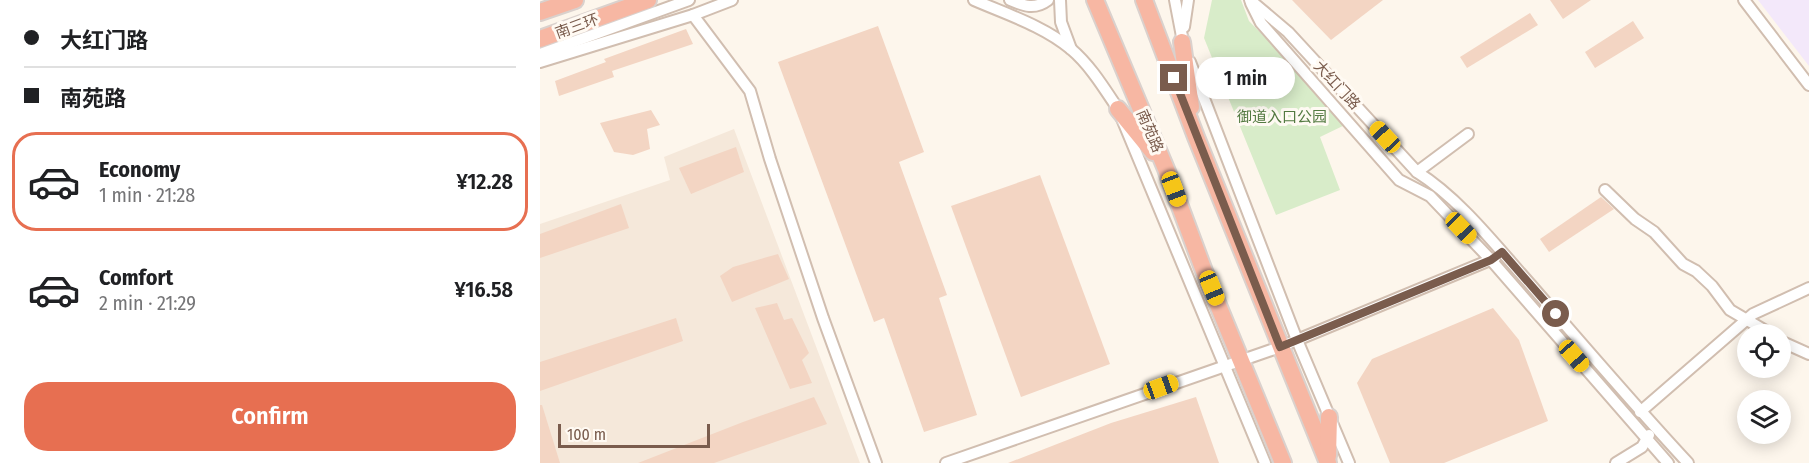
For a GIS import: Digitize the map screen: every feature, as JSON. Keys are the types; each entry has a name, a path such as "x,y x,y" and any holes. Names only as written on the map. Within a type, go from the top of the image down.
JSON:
{"highway":[{"name":"南三环","path":"540,12 574,0"},
{"name":"南三环","path":"540,39 648,0"},
{"name":"南苑路","path":"1095,0 1166,169 1204,271 1233,362 1283,463"},
{"path":"1144,0 1196,137 1328,463"},
{"path":"1182,42 1196,137"},
{"path":"1118,108 1166,169"},
{"path":"1328,463 1329,417"}],"street":[{"path":"540,54 689,0"},
{"path":"540,62 693,15 732,0"},
{"path":"974,0 1039,28 1071,49 1099,81 1118,108 1233,362 1265,463"},
{"path":"1010,0 1027,7 1042,4 1048,0"},
{"path":"1060,0 1061,22 1071,49"},
{"path":"1175,0 1182,42 1297,340 1349,463"},
{"path":"1182,42 1188,0"},
{"name":"大红门路","path":"1250,0 1288,32 1417,171 1438,185 1502,252 1640,412 1688,463"},
{"name":"大红门路","path":"1250,0 1261,23 1399,180 1430,196 1491,260 1668,463"},
{"path":"1744,0 1809,85"},
{"path":"693,15 750,91 816,297 876,463"},
{"path":"1417,171 1468,134"},
{"path":"1605,190 1635,219 1654,232 1683,264 1704,278 1730,310 1755,324"},
{"path":"946,463 1280,347 1491,260 1502,252"},
{"path":"1640,412 1753,314 1809,288"},
{"path":"1791,346 1809,354"},
{"path":"1616,463 1642,447 1656,428"}],"shaded area":[{"path":"1758,0 1809,0 1809,66"},
{"path":"734,129 860,463 540,463 540,224 670,180 664,157"}],"green space":[{"name":"御道入口公园","path":"1212,0 1241,0 1249,21 1349,123 1320,137 1340,190 1276,215 1204,38"}],"building":[{"path":"1292,0 1383,0 1331,40"},
{"path":"1550,0 1591,0 1563,19"},
{"path":"1530,13 1538,25 1467,68 1460,57"},
{"path":"1633,21 1644,38 1595,68 1585,52"},
{"path":"878,26 924,152 899,162 947,295 939,298 977,415 924,432 884,318 874,322 778,62"},
{"path":"686,29 693,44 612,71 614,77 559,96 555,81 606,62 604,59"},
{"path":"651,110 660,125 647,129 650,149 633,155 614,152 600,123"},
{"path":"736,147 744,172 691,194 679,168"},
{"path":"1040,175 1110,364 1021,397 951,206"},
{"path":"1601,197 1614,209 1549,252 1540,239"},
{"path":"621,204 629,228 540,258 540,234"},
{"path":"778,254 789,279 732,302 720,276 733,267"},
{"path":"777,303 784,320 792,318 809,353 802,360 812,383 790,389 755,308"},
{"path":"1493,308 1519,340 1548,421 1444,463 1390,463 1357,383 1372,359"},
{"path":"676,318 683,341 540,391 540,362"},
{"path":"814,397 827,424 714,463 638,463 743,422"},
{"path":"1196,397 1219,463 1008,463 1111,423"},
{"path":"540,405 542,405 560,463 540,463"}],"route":[{"path":"1174,78 1280,347 1491,260 1502,252 1556,314"}]}
